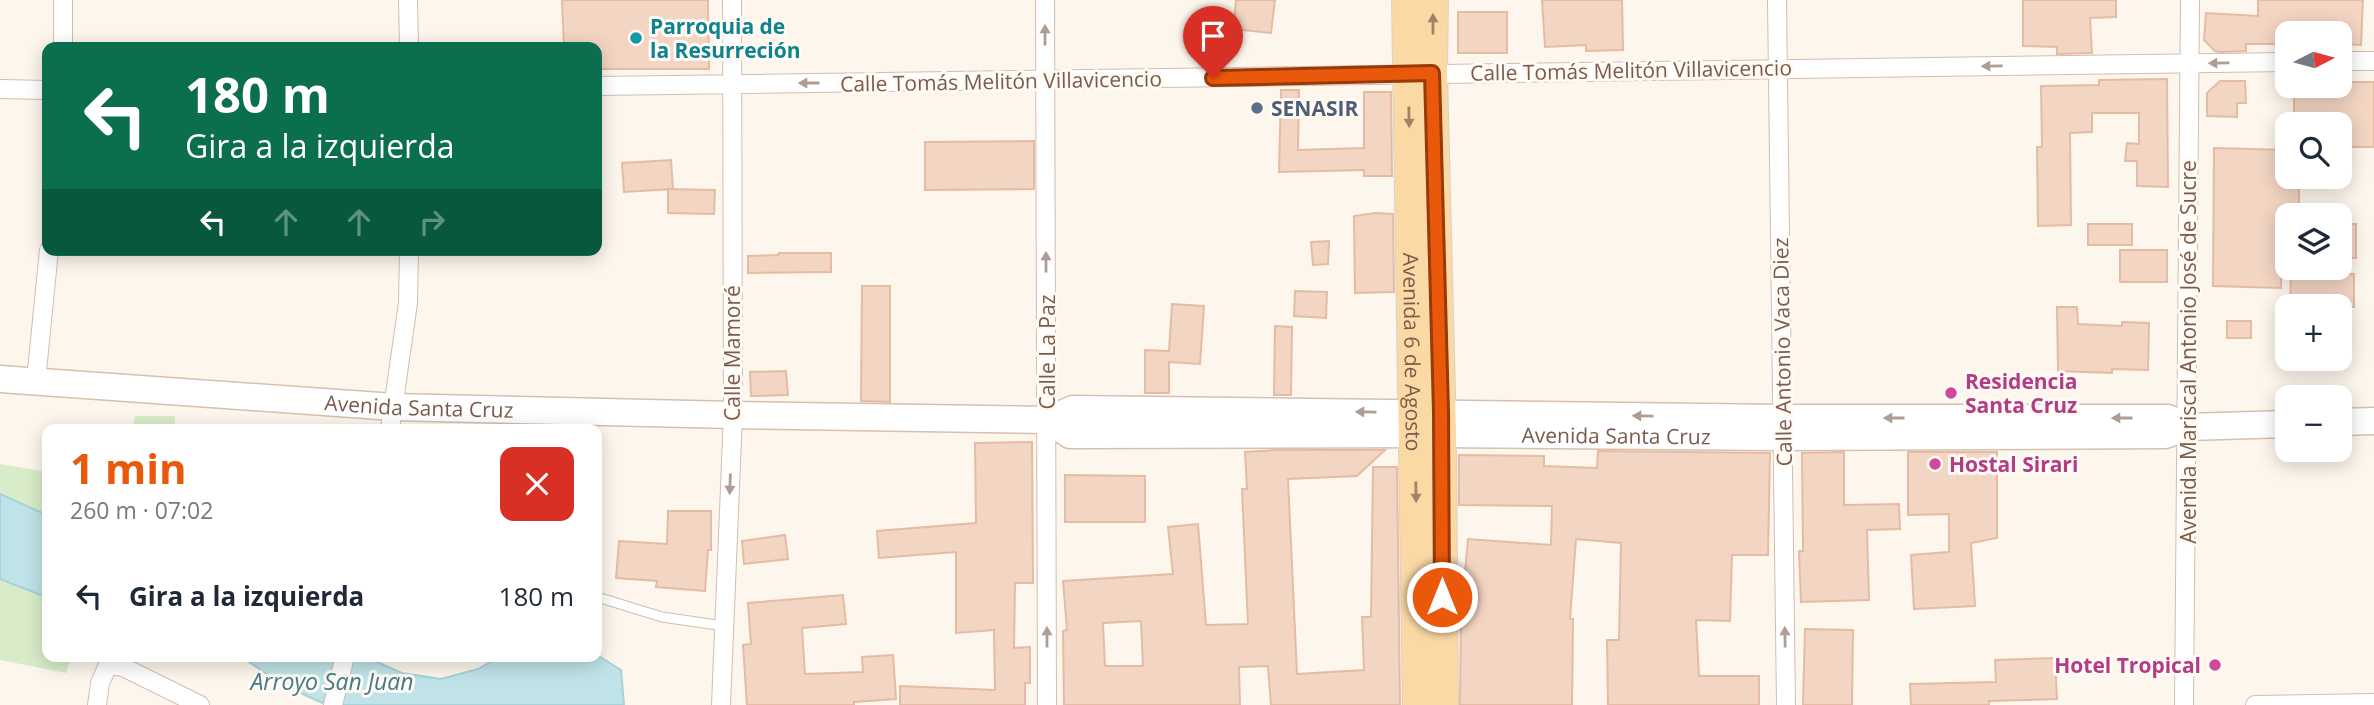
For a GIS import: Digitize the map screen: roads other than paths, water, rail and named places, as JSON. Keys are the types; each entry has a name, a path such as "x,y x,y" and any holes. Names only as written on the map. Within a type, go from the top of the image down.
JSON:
{"main road":[{"name":"Avenida 6 de Agosto","path":"1407,0 1420,73 1428,423 1443,705"},
{"name":"Avenida 6 de Agosto","path":"1420,73 1433,0"},
{"name":"Avenida Santa Cruz","path":"0,379 392,418 733,415 1048,420 1073,409 1428,423 1784,428 2168,418 2188,427 2275,424"},
{"path":"2352,422 2374,421"},
{"name":"Avenida 6 de Agosto","path":"1418,705 1428,423"}],"street":[{"path":"63,0 63,42"},
{"path":"408,0 409,42"},
{"name":"Calle Mamoré","path":"721,705 733,415 732,0"},
{"name":"Calle La Paz","path":"1045,0 1047,705"},
{"name":"Calle Antonio Vaca Diez","path":"1777,0 1786,705"},
{"name":"Avenida Mariscal Antonio José de Sucre","path":"2184,705 2190,0"},
{"path":"2352,61 2374,61"},
{"name":"Calle Tomás Melitón Villavicencio","path":"602,86 2275,62"},
{"path":"0,89 42,90"},
{"path":"36,381 48,256"},
{"path":"392,418 408,303 409,256"},
{"path":"333,705 344,662"},
{"path":"97,705 100,683 108,666 123,667 200,705"},
{"path":"2255,705 2374,703"}],"lane":[{"path":"602,599 662,617 724,626"}],"water":[{"path":"0,494 42,513 42,595 0,579"},
{"name":"Arroyo San Juan","path":"602,658 621,670 624,705 327,705 287,687 249,662 377,662 402,673 441,679 478,669 490,662 602,662"}],"place":[{"name":"Parroquia de la Resurreción","path":"636,38"},
{"name":"SENASIR","path":"1257,108"},
{"name":"Residencia Santa Cruz","path":"1951,393"},
{"name":"Hostal Sirari","path":"1935,464"},
{"name":"Hotel Tropical","path":"2215,665"}]}
